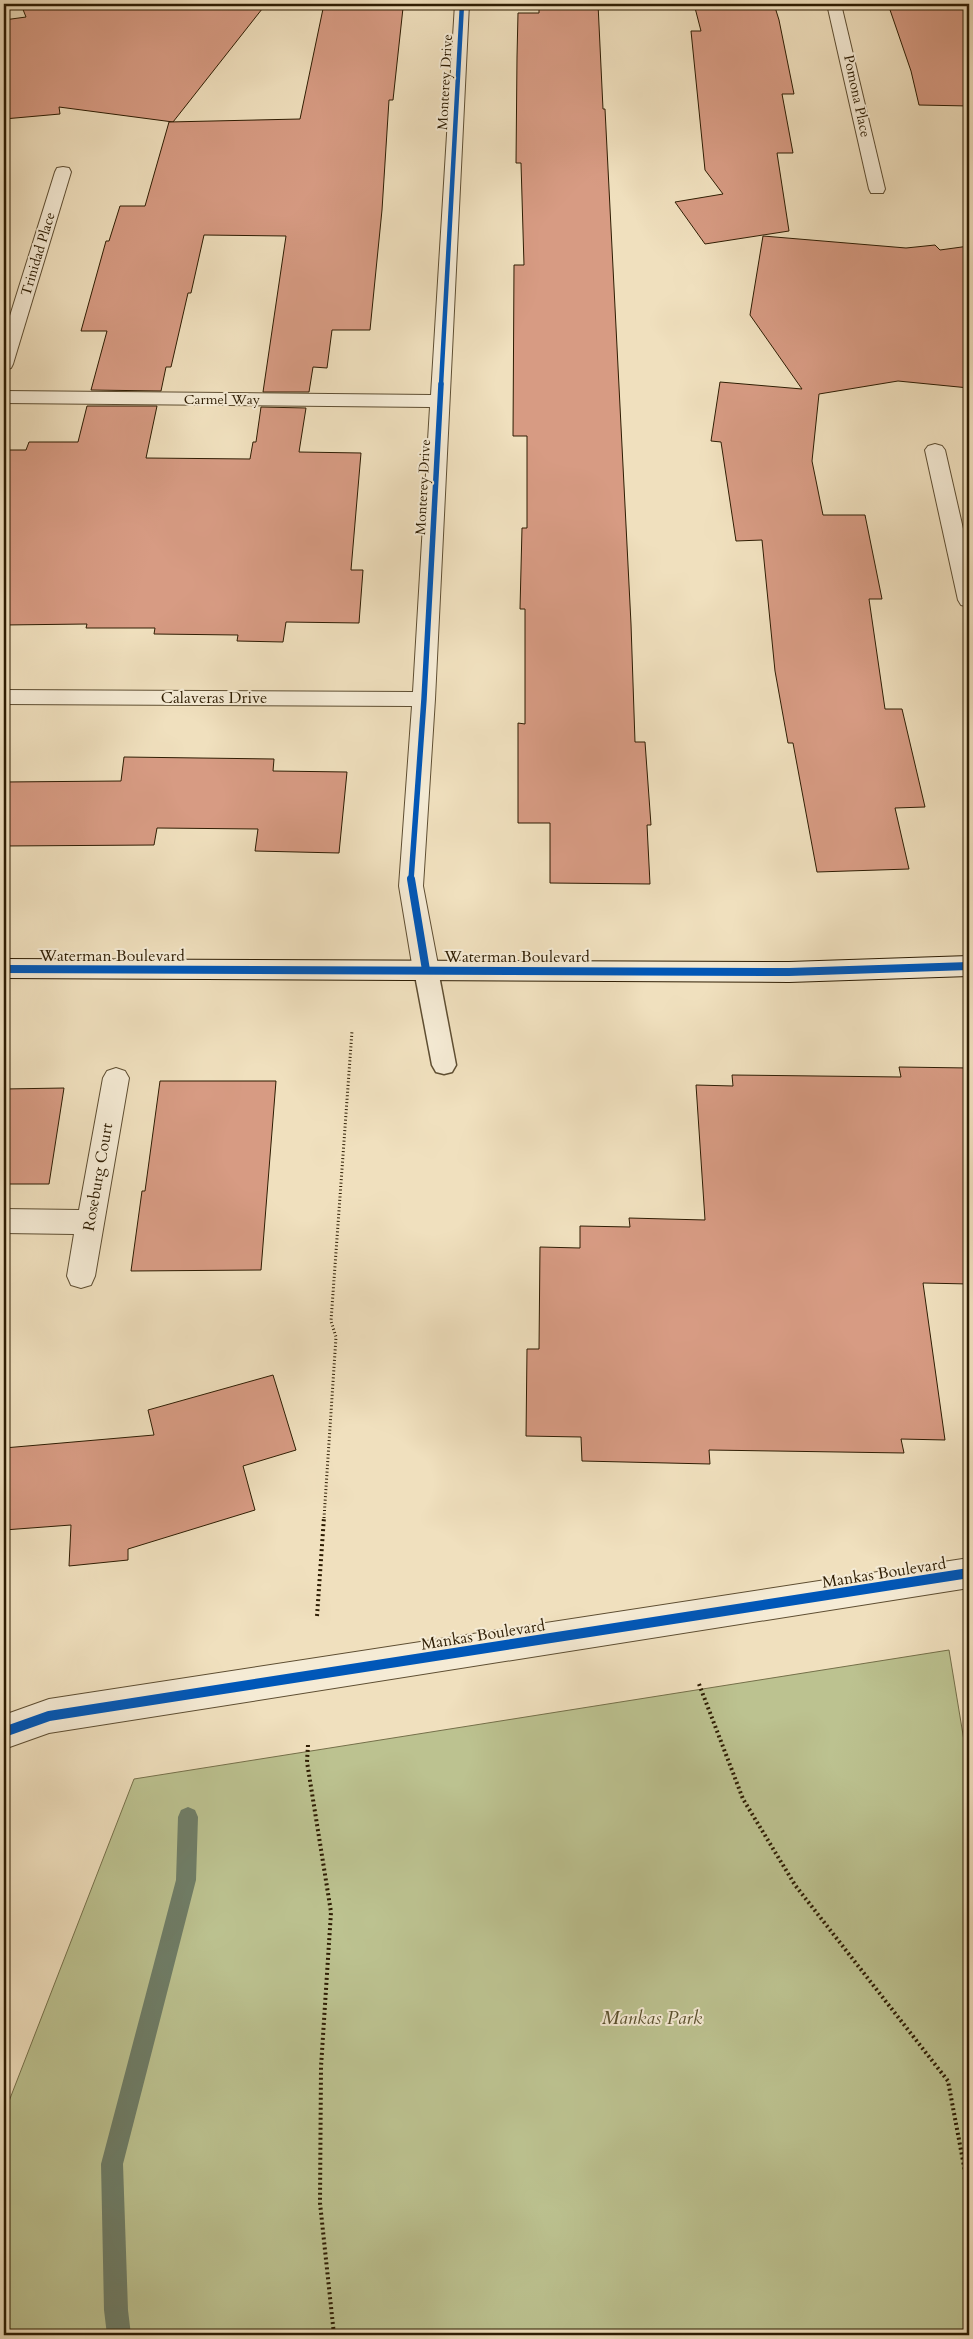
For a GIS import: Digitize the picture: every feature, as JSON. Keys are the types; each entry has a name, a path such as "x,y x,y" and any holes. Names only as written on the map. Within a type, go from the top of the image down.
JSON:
{"street":[{"name":"Monterey Drive","path":"426,970 411,886 424,699 462,4"},
{"name":"Pomona Place","path":"834,4 843,36 877,189"},
{"name":"Trinidad Place","path":"4,364 62,172"},
{"name":"Carmel Way","path":"4,397 440,401"},
{"path":"936,450 969,600"},
{"name":"Calaveras Drive","path":"4,697 424,699"},
{"name":"Waterman Boulevard","path":"4,969 789,972 969,966"},
{"name":"Roseburg Court","path":"81,1276 116,1078"},
{"path":"4,1221 90,1222"},
{"name":"Mankas Boulevard","path":"4,1732 49,1716 969,1573"}],"lane":[{"path":"426,970 444,1065"}],"path":[{"path":"316,1616 336,1338 331,1320 352,1031"},
{"path":"699,1684 743,1799 795,1885 948,2081 969,2193"},
{"path":"308,1745 307,1762 331,1912 321,2067 320,2204 334,2335"}],"green space":[{"name":"Mankas Park","path":"949,1650 969,1771 969,2335 4,2335 4,2114 134,1779"}],"building":[{"path":"50,4 266,4 173,122 59,107 60,114 4,119 4,20 26,17 22,7"},
{"path":"324,4 383,4 383,7 403,8 393,100 389,100 382,210 370,330 332,330 327,368 313,367 309,392 263,392 286,236 204,235 171,367 166,367 161,391 91,390 107,331 81,331 106,241 109,241 120,206 145,206 169,122 300,119"},
{"path":"539,4 598,4 631,624 635,742 645,742 651,825 647,825 650,884 550,883 550,823 518,823 518,723 525,724 525,609 520,609 522,528 527,528 527,436 513,436 514,265 524,265 521,163 516,163 518,13 539,13"},
{"path":"694,4 774,4 794,94 782,94 793,153 777,153 789,231 705,244 675,202 723,194 705,170 691,31 701,31"},
{"path":"888,4 969,4 969,106 919,105 911,71"},
{"path":"763,236 906,248 935,245 940,250 969,246 969,388 898,381 819,394 812,461 823,515 865,515 882,599 869,599 885,709 902,709 925,807 895,808 909,869 817,872 793,743 788,743 775,671 762,540 736,541 721,442 711,441 720,382 802,389 750,315"},
{"path":"87,406 157,406 146,458 250,459 253,442 256,442 261,407 306,408 299,452 361,453 351,570 363,570 359,623 286,622 283,642 237,641 238,635 154,634 155,628 86,628 87,624 4,625 4,450 26,450 29,442 78,442"},
{"path":"124,757 274,759 273,771 347,772 339,853 255,851 258,829 157,828 154,845 4,846 4,782 121,781"},
{"path":"899,1067 969,1068 969,1284 923,1283 945,1440 901,1439 904,1453 709,1450 710,1464 582,1461 581,1437 526,1436 527,1349 539,1349 540,1247 580,1248 580,1226 630,1227 629,1218 705,1220 696,1085 733,1086 732,1075 901,1077"},
{"path":"160,1081 276,1081 261,1270 131,1271 142,1191 145,1191"},
{"path":"64,1088 49,1184 4,1184 4,1089"},
{"path":"273,1375 296,1450 243,1466 255,1510 128,1549 128,1560 69,1566 71,1525 4,1530 4,1448 154,1435 148,1410"}],"waterway":[{"path":"119,2335 116,2310 112,2164 186,1880 188,1817"}],"cycle path":[{"path":"426,970 411,886 424,699 462,4"},
{"path":"4,969 789,972 969,966"},
{"path":"4,1732 49,1716 969,1573"}]}
